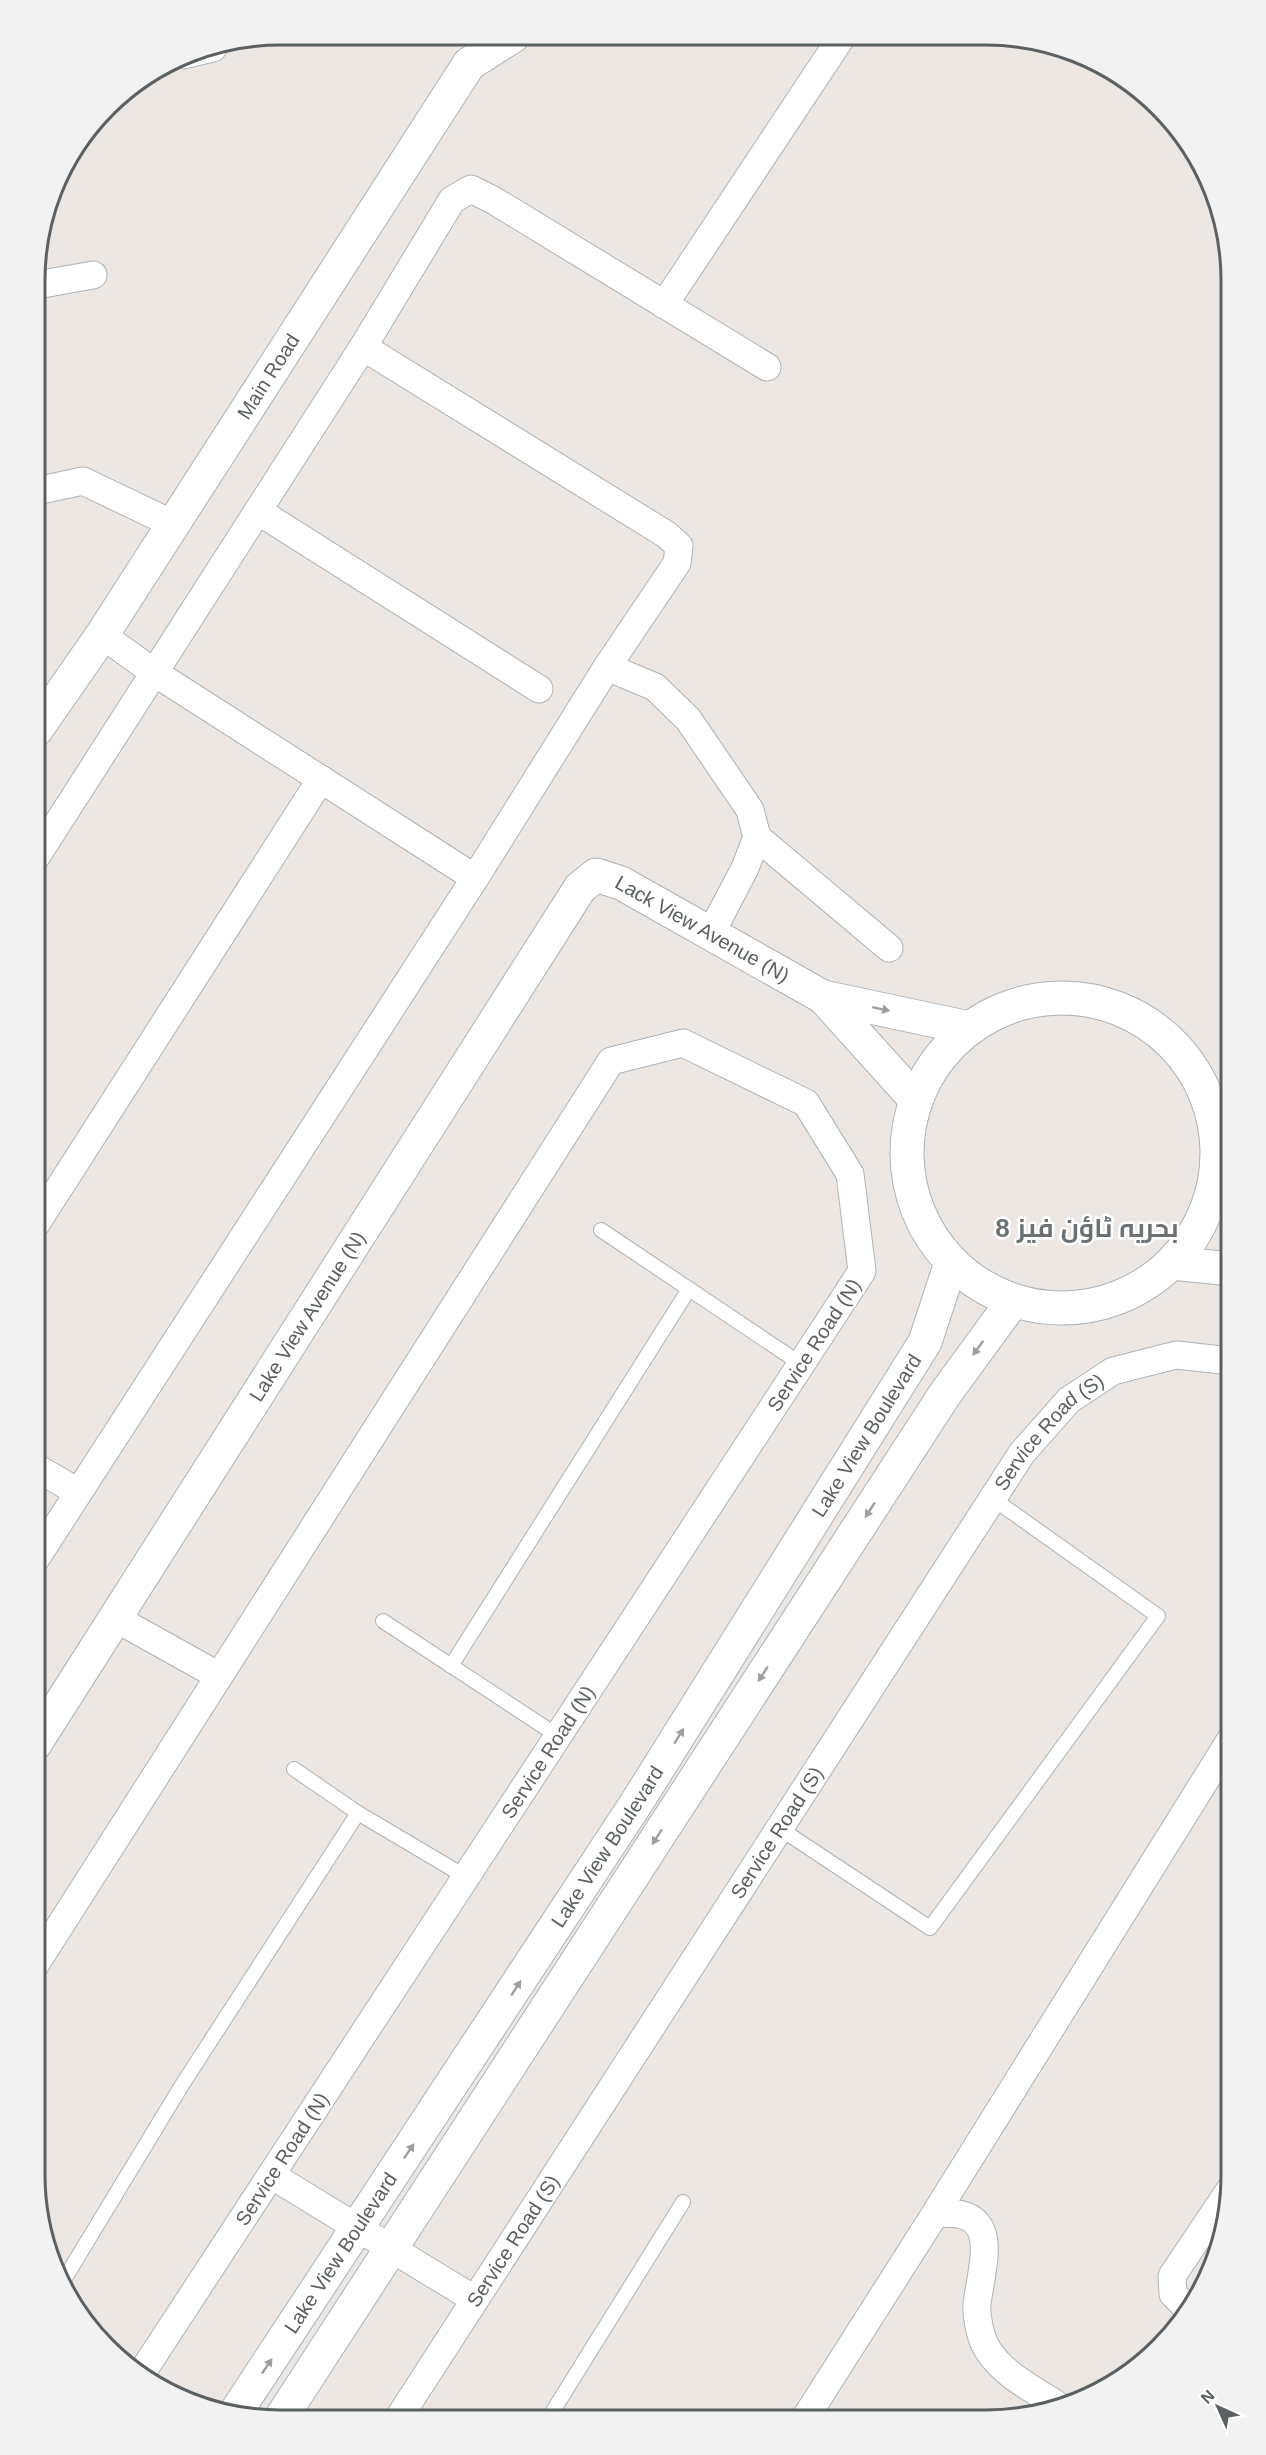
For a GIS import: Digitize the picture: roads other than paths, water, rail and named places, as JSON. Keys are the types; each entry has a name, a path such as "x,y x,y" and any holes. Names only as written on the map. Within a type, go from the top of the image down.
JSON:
{"main road":[{"name":"Main Road","path":"45,717 102,635 469,64 499,45"},
{"name":"Lack View Avenue (N)","path":"580,888 596,875 621,883 824,998 916,1100"},
{"name":"Lake View Avenue (N)","path":"45,1728 580,888"},
{"path":"1221,1153 1216,1128 1201,1083 1190,1063 1166,1036 1137,1016 1104,1003 1070,997 1034,1000 1000,1010 969,1028 947,1048 935,1064 916,1100 908,1128 906,1157 910,1187 918,1215 933,1240 951,1263 976,1283 1013,1301 1051,1308 1070,1309 1098,1305 1125,1295 1150,1281 1172,1263 1190,1241 1204,1217 1221,1174"},
{"name":"Lack View Avenue (N)","path":"824,998 969,1028"},
{"name":"Lake View Boulevard","path":"240,2406 637,1802 925,1342 951,1263"},
{"path":"1172,1263 1221,1268"},
{"name":"Lake View Boulevard","path":"285,2410 945,1394 1013,1301"}],"street":[{"path":"664,305 836,45"},
{"path":"45,843 363,347 452,200 471,189 493,200 767,368"},
{"path":"45,283 93,275"},
{"path":"45,1544 475,878 607,667 677,563 679,546 667,535 363,347"},
{"path":"45,489 83,481 173,524"},
{"path":"258,511 539,689"},
{"path":"102,635 155,673 475,878"},
{"path":"607,667 655,687 688,719 750,810 757,837 889,948"},
{"path":"45,1210 321,779"},
{"path":"711,933 745,868 757,837"},
{"name":"Service Road (N)","path":"45,1949 611,1061 683,1043 806,1103 850,1174 862,1271 146,2367"},
{"name":"Service Road (S)","path":"404,2410 1022,1453 1069,1400 1113,1371 1176,1355 1221,1360"},
{"path":"45,1473 78,1492"},
{"path":"115,1618 219,1676"},
{"path":"810,2410 1221,1755"},
{"path":"271,2175 474,2299"},
{"path":"1182,2303 1173,2294 1172,2277 1219,2207"},
{"path":"935,2214 955,2212 969,2218 980,2228 985,2245 984,2270 977,2307 984,2343 995,2361 1051,2401"}],"lane":[{"path":"601,1230 801,1364"},
{"path":"451,1666 689,1289"},
{"path":"779,1828 930,1928 1158,1616 992,1498"},
{"path":"382,1622 558,1736"},
{"path":"294,1769 358,1813 466,1876"},
{"path":"67,2275 182,2085 358,1813"},
{"path":"554,2410 683,2202"}],"district":[{"name":"بحریہ ٹاؤن فیز 8","path":"1087,1228"}]}
